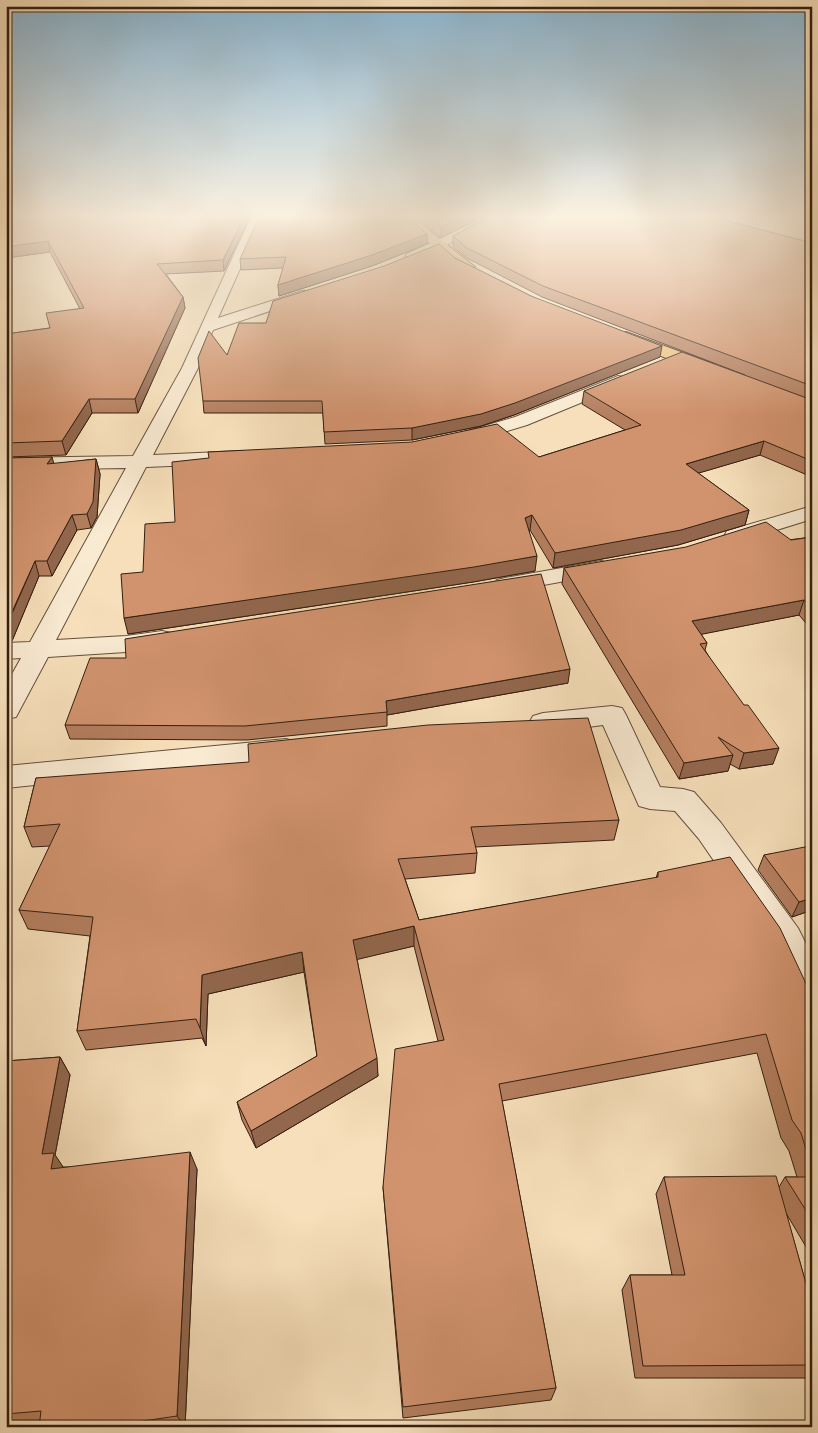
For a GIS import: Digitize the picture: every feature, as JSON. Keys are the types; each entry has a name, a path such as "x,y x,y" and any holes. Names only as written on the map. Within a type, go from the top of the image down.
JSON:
{"main road":[{"path":"616,333 723,374"}],"street":[{"path":"6,710 190,368 228,282"},
{"path":"207,327 324,289"},
{"path":"448,441 485,433 521,421 679,357"},
{"path":"6,464 139,462 264,455"},
{"path":"710,544 812,512"},
{"path":"483,590 625,563"},
{"path":"6,651 126,644 184,636"},
{"path":"513,726 612,716 650,798 683,800 710,831 786,938 812,995"},
{"path":"6,777 314,746"}],"building":[{"path":"70,282 171,282 183,297 135,399 89,399 62,441 6,443 6,334 50,328 46,313 84,308"},
{"path":"334,282 503,282 531,296 662,346 515,403 481,414 412,428 324,432 322,401 203,401 198,358 209,331 227,355 239,323 266,323 273,301"},
{"path":"535,282 812,282 812,386"},
{"path":"682,352 812,400 812,461 764,441 686,464 749,510 681,530 555,553 532,515 525,518 537,556 474,567 124,618 121,574 143,572 145,524 175,522 172,462 209,458 208,452 412,442 497,424 539,457 641,425 584,391"},
{"path":"52,457 47,464 96,459 93,502 87,514 72,515 47,561 35,561 6,625 6,458"},
{"path":"766,522 791,540 812,537 812,608 804,600 692,621 707,643 700,644 744,705 748,705 779,748 744,753 718,737 733,755 684,763 564,568 686,547"},
{"path":"541,574 570,669 386,701 387,712 245,726 65,725 90,658 126,658 125,639"},
{"path":"588,718 619,820 471,827 477,853 398,859 419,920 658,877 658,872 730,857 780,928 809,990 812,990 812,1169 801,1133 792,1120 766,1034 499,1084 556,1388 403,1407 383,1187 395,1049 444,1040 414,926 353,940 377,1058 251,1131 237,1102 317,1056 302,952 202,975 200,1028 196,1019 77,1031 93,917 19,910 60,824 24,827 36,778 249,762 248,744 428,725"},
{"path":"810,846 812,848 812,898 799,902 764,855"},
{"path":"60,1057 42,1154 54,1153 51,1169 190,1152 177,1416 102,1427 39,1427 41,1411 6,1414 6,1061"},
{"path":"776,1176 812,1305 812,1365 643,1366 630,1275 685,1275 664,1177"},
{"path":"785,1177 812,1177 812,1220"}]}
